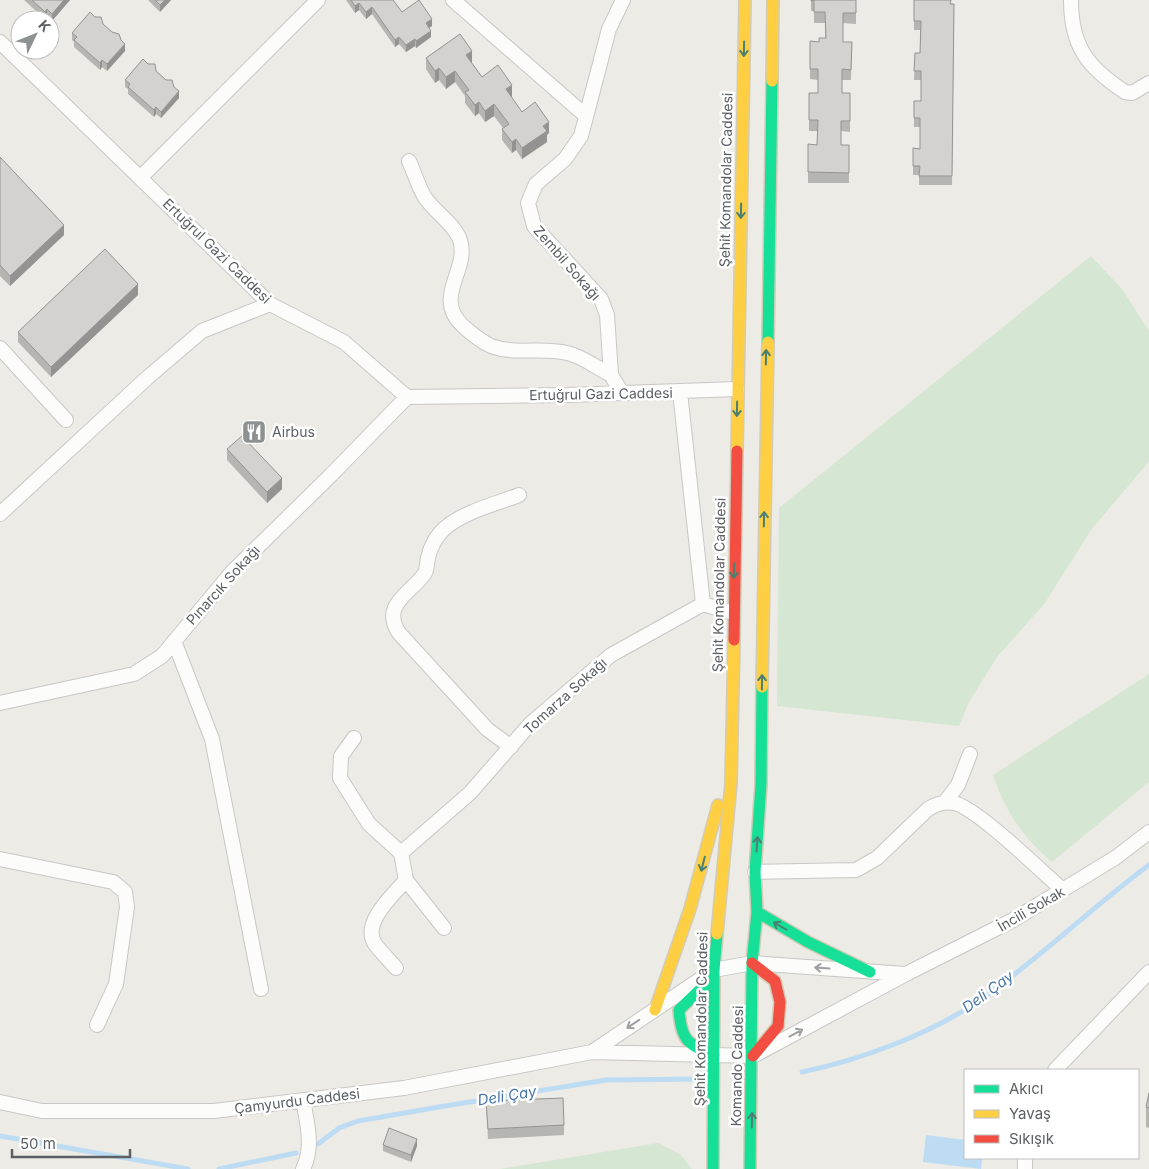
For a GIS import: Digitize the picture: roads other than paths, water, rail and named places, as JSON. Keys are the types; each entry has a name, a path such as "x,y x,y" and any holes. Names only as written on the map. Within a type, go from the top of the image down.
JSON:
{"main road":[{"name":"Şehit Komandolar Caddesi","path":"713,1169 714,973 731,783 732,748 745,0"},
{"path":"753,1056 778,1026 780,1002 775,981 752,963 757,912 755,872 760,784 773,0"},
{"path":"655,1010 677,954 698,886 732,748"},
{"path":"757,912 808,942 870,972"},
{"name":"Komando Caddesi","path":"750,1169 753,1056 752,963"},
{"path":"714,973 679,1010 680,1032 690,1045 714,1055"}],"street":[{"path":"140,178 318,0"},
{"path":"453,0 586,116"},
{"name":"Zembil Sokağı","path":"622,393 611,375 606,315 601,299 534,226 528,203 536,184 565,159 581,136 609,29 623,0"},
{"path":"1071,0 1074,34 1094,67 1125,92 1132,93 1149,83"},
{"name":"Ertuğrul Gazi Caddesi","path":"0,42 270,304 344,342 407,396 680,392 737,389"},
{"path":"409,161 425,196 460,240 461,257 450,297 454,316 460,323 474,337 492,346 512,350 541,350 568,353 611,375"},
{"path":"0,514 147,378 202,331 270,304"},
{"path":"0,348 66,420"},
{"path":"680,392 704,604 733,613"},
{"name":"Pınarcık Sokağı","path":"0,703 134,674 162,656 232,572 331,475 407,396"},
{"path":"511,747 487,729 399,633 393,620 393,613 399,600 426,572 428,556 435,540 445,528 459,519 519,495"},
{"name":"Tomarza Sokağı","path":"401,853 470,793 531,723 611,655 704,604"},
{"path":"174,641 212,739 260,989"},
{"path":"354,738 341,756 340,778 369,824 401,853 406,880 444,928"},
{"path":"945,802 958,785 970,754"},
{"path":"755,872 856,870 877,858 928,808 945,802 960,805 967,810 1063,890"},
{"name":"İncili Sokak","path":"753,1056 906,974 1014,920 1114,858 1149,832"},
{"path":"0,860 113,882 125,892 127,906 116,984 96,1025"},
{"path":"396,968 375,944 371,930 376,918 406,880"},
{"name":"Çamyurdu Caddesi","path":"592,1052 714,973 752,963"},
{"name":"İncili Sokak","path":"752,963 906,974"},
{"path":"1056,1069 1149,972"},
{"name":"Çamyurdu Caddesi","path":"0,1102 42,1111 214,1111 404,1088 592,1052 753,1056"},
{"path":"303,1100 310,1139 307,1162 303,1169"}],"water":[{"path":"926,1135 964,1140 964,1159 982,1159 981,1169 923,1162"}],"waterway":[{"name":"Deli Çay","path":"802,1072 871,1053 917,1035 961,1012 1023,968 1106,898 1149,865"},
{"name":"Deli Çay","path":"318,1144 339,1128 358,1121 445,1106 606,1080 702,1079"},
{"name":"Deli Çay","path":"0,1136 188,1169"},
{"name":"Deli Çay","path":"219,1169 296,1153"}],"place":[{"name":"Airbus","path":"254,432"}]}
